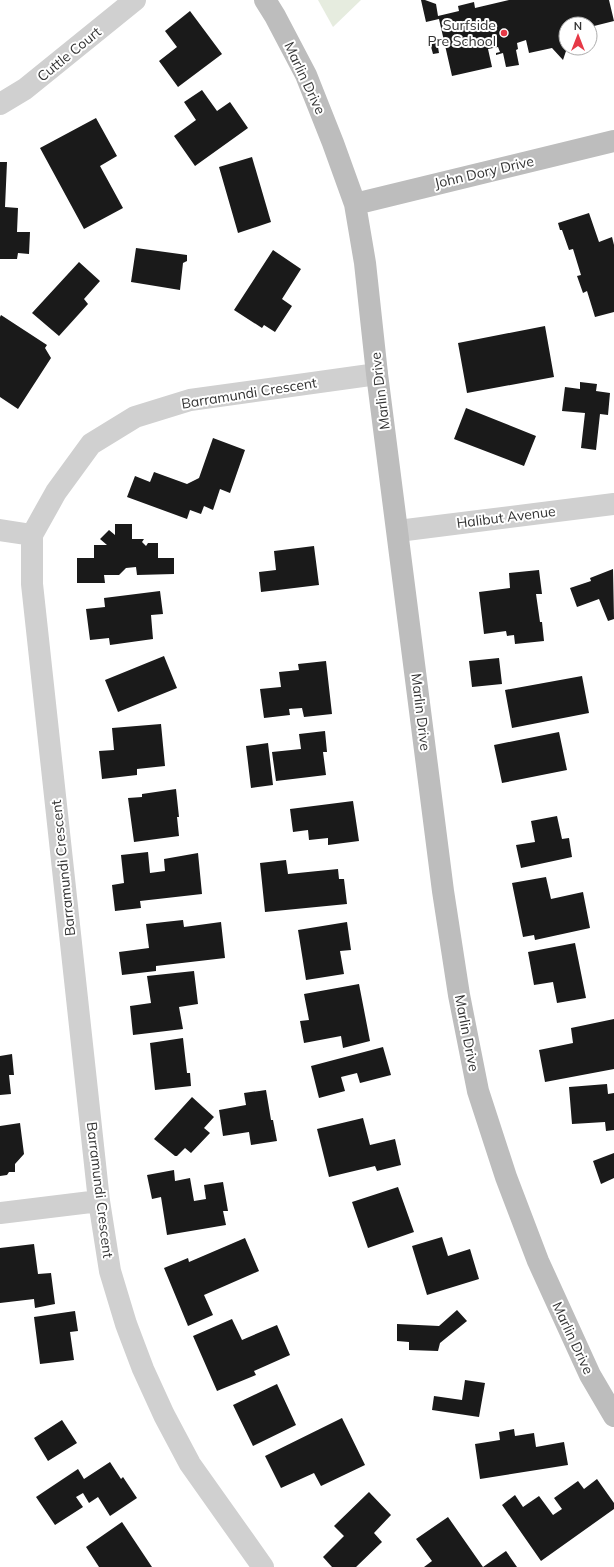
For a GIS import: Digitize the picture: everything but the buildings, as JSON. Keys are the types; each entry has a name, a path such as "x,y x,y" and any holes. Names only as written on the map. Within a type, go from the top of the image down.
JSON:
{"street":[{"name":"Cuttle Court","path":"0,104 25,89 135,0"},
{"name":"Marlin Drive","path":"264,0 275,16 306,76 333,143 355,204 366,263 377,374 444,891 459,995 478,1091 506,1177 538,1261 590,1375 614,1416"},
{"name":"John Dory Drive","path":"355,204 614,141"},
{"name":"Barramundi Crescent","path":"264,1567 190,1464 164,1415 143,1370 126,1324 110,1271 100,1201 33,592 32,535 56,492 91,444 135,417 190,400 377,374"},
{"name":"Halibut Avenue","path":"398,531 614,504"},
{"path":"0,530 32,535"},
{"path":"0,1213 100,1201"}],"shaded area":[{"path":"318,0 361,0 333,27"}],"place":[{"name":"Surfside Pre School","path":"504,33"}]}
